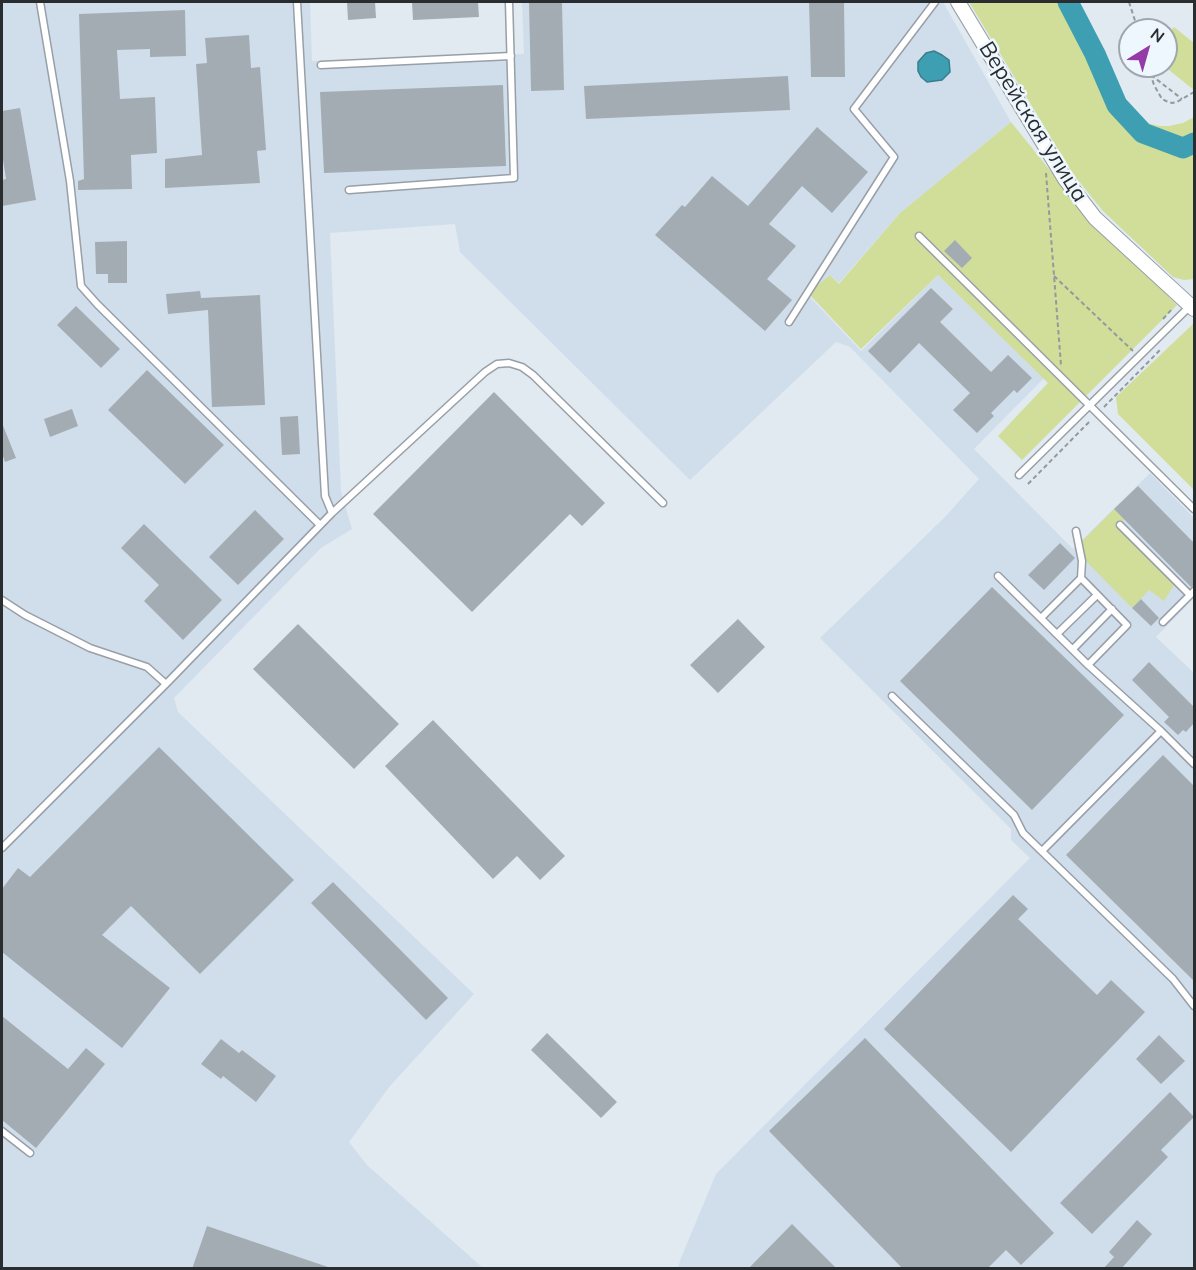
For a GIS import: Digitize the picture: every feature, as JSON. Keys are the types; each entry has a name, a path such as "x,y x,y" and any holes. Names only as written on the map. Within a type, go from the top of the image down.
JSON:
{"street":[{"name":"Верейская улица","path":"958,2 1065,179 1095,218 1191,303"}],"lane":[{"path":"40,2 70,181 81,286 320,525"},
{"path":"297,2 325,496 332,513"},
{"path":"349,190 514,178 509,2"},
{"path":"789,322 894,158 854,109 935,2"},
{"path":"321,65 511,56"},
{"path":"919,236 1194,508"},
{"path":"1019,475 1191,303"},
{"path":"2,848 332,513 496,364 509,363 522,367 533,375 663,503"},
{"path":"1120,525 1192,593 1163,622"},
{"path":"1041,618 1081,578 1082,561 1076,531"},
{"path":"998,576 1088,665 1194,764"},
{"path":"1081,578 1127,625 1088,665"},
{"path":"1057,634 1097,595"},
{"path":"2,600 25,615 90,648 147,667 166,684"},
{"path":"1073,649 1112,609"},
{"path":"892,696 1014,815 1023,833 1173,979 1194,1006"},
{"path":"1042,851 1161,731"},
{"path":"2,1131 30,1153"}],"path":[{"path":"1129,2 1134,18"},
{"path":"1152,78 1162,99 1172,103 1183,100 1194,92"},
{"path":"1155,78 1183,100"},
{"path":"1046,173 1062,376"},
{"path":"1054,276 1139,357"},
{"path":"1163,319 1191,303"},
{"path":"1029,484 1161,348"}],"shaded area":[{"path":"2,2 310,2 312,61 524,54 522,2 943,2 1011,122 900,213 839,283 830,275 807,294 861,351 938,275 1044,378 974,449 1073,549 1150,473 1194,518 1194,598 1156,637 1194,673 1194,1268 678,1268 716,1174 1030,858 1011,840 1011,829 820,638 945,517 979,479 850,347 836,342 690,480 460,252 455,224 330,233 341,491 352,529 321,548 174,698 178,712 474,994 390,1086 349,1142 367,1165 483,1268 2,1268"}],"green space":[{"path":"969,2 1079,2 1100,56 1122,99 1133,114 1147,123 1159,126 1183,123 1194,117 1194,279 1184,280 1173,277 1103,211 1073,174"},
{"path":"1178,30 1194,43 1194,90 1178,77"},
{"path":"1011,122 1091,221 1177,305 1022,460 998,436 1048,383 938,275 861,349 808,293 830,275 839,284 900,213"},
{"path":"1194,323 1194,490 1118,414 1116,397"},
{"path":"1114,509 1124,519 1120,526 1176,582 1164,601 1149,590 1132,608 1074,549"}],"water":[{"path":"934,51 949,60 950,72 942,80 927,82 918,71 918,62 926,53"}],"building":[{"path":"347,2 375,2 376,18 348,20"},
{"path":"412,2 478,2 479,17 413,20"},
{"path":"529,2 562,2 564,90 531,91"},
{"path":"809,2 844,2 845,77 811,77"},
{"path":"185,10 186,56 150,57 150,49 117,50 120,99 155,97 157,153 131,155 132,189 78,190 78,181 84,179 79,14"},
{"path":"249,35 251,68 260,67 266,150 257,151 260,183 165,188 165,159 202,155 196,64 207,63 205,38"},
{"path":"788,76 790,110 586,119 584,86"},
{"path":"503,85 506,166 324,173 320,92"},
{"path":"20,108 36,200 2,206 2,180 6,179 2,153 2,111"},
{"path":"817,127 868,172 832,213 802,186 769,224 796,246 767,279 792,300 765,331 655,235 682,205 685,207 712,176 748,206"},
{"path":"955,240 972,258 962,268 944,251"},
{"path":"127,241 127,283 108,283 108,274 96,274 95,242"},
{"path":"931,288 953,309 940,322 991,372 1008,355 1032,378 1017,393 1014,390 991,413 994,416 977,433 953,410 970,393 919,343 890,373 868,351"},
{"path":"200,291 201,298 260,295 265,405 212,407 208,310 168,314 166,294"},
{"path":"76,306 120,349 101,368 57,325"},
{"path":"147,370 224,445 185,484 108,410"},
{"path":"494,392 605,503 582,526 570,514 472,612 373,514"},
{"path":"72,409 78,426 50,437 44,419"},
{"path":"298,416 300,454 282,455 280,417"},
{"path":"2,423 16,458 5,462 2,453"},
{"path":"1138,486 1194,543 1194,586 1191,587 1114,509"},
{"path":"255,510 284,539 238,585 209,557"},
{"path":"144,524 222,600 183,640 144,601 159,585 121,548"},
{"path":"1060,543 1075,558 1044,590 1028,575"},
{"path":"992,587 1124,715 1032,810 900,681"},
{"path":"1141,599 1159,618 1151,626 1132,608"},
{"path":"738,619 765,647 718,693 690,665"},
{"path":"298,624 399,724 354,769 253,669"},
{"path":"1149,662 1194,707 1194,723 1186,732 1183,730 1178,735 1164,722 1169,717 1132,680"},
{"path":"433,720 565,856 540,880 517,856 493,879 385,766"},
{"path":"159,747 294,880 200,974 131,906 102,935 170,988 122,1048 2,952 2,889 18,868 30,877"},
{"path":"1163,755 1194,786 1194,981 1066,855"},
{"path":"333,882 448,998 426,1020 311,903"},
{"path":"1013,895 1028,909 1018,919 1097,995 1111,980 1145,1012 1011,1152 884,1029"},
{"path":"2,1016 68,1069 86,1048 105,1064 36,1148 2,1120"},
{"path":"547,1033 617,1102 601,1118 531,1050"},
{"path":"1159,1035 1185,1061 1161,1084 1136,1059"},
{"path":"865,1038 1054,1233 1021,1265 1006,1250 987,1269 903,1269 769,1131"},
{"path":"221,1039 239,1053 242,1050 276,1076 256,1102 223,1076 221,1079 201,1064"},
{"path":"1170,1092 1194,1117 1161,1150 1168,1157 1092,1234 1060,1203"},
{"path":"1137,1220 1152,1234 1121,1269 1103,1269 1114,1257 1109,1252"},
{"path":"792,1224 837,1269 748,1269"},
{"path":"207,1226 328,1267 328,1269 192,1269"}],"waterway":[{"path":"1068,2 1095,54 1117,105 1143,133 1183,148 1194,143"}]}
